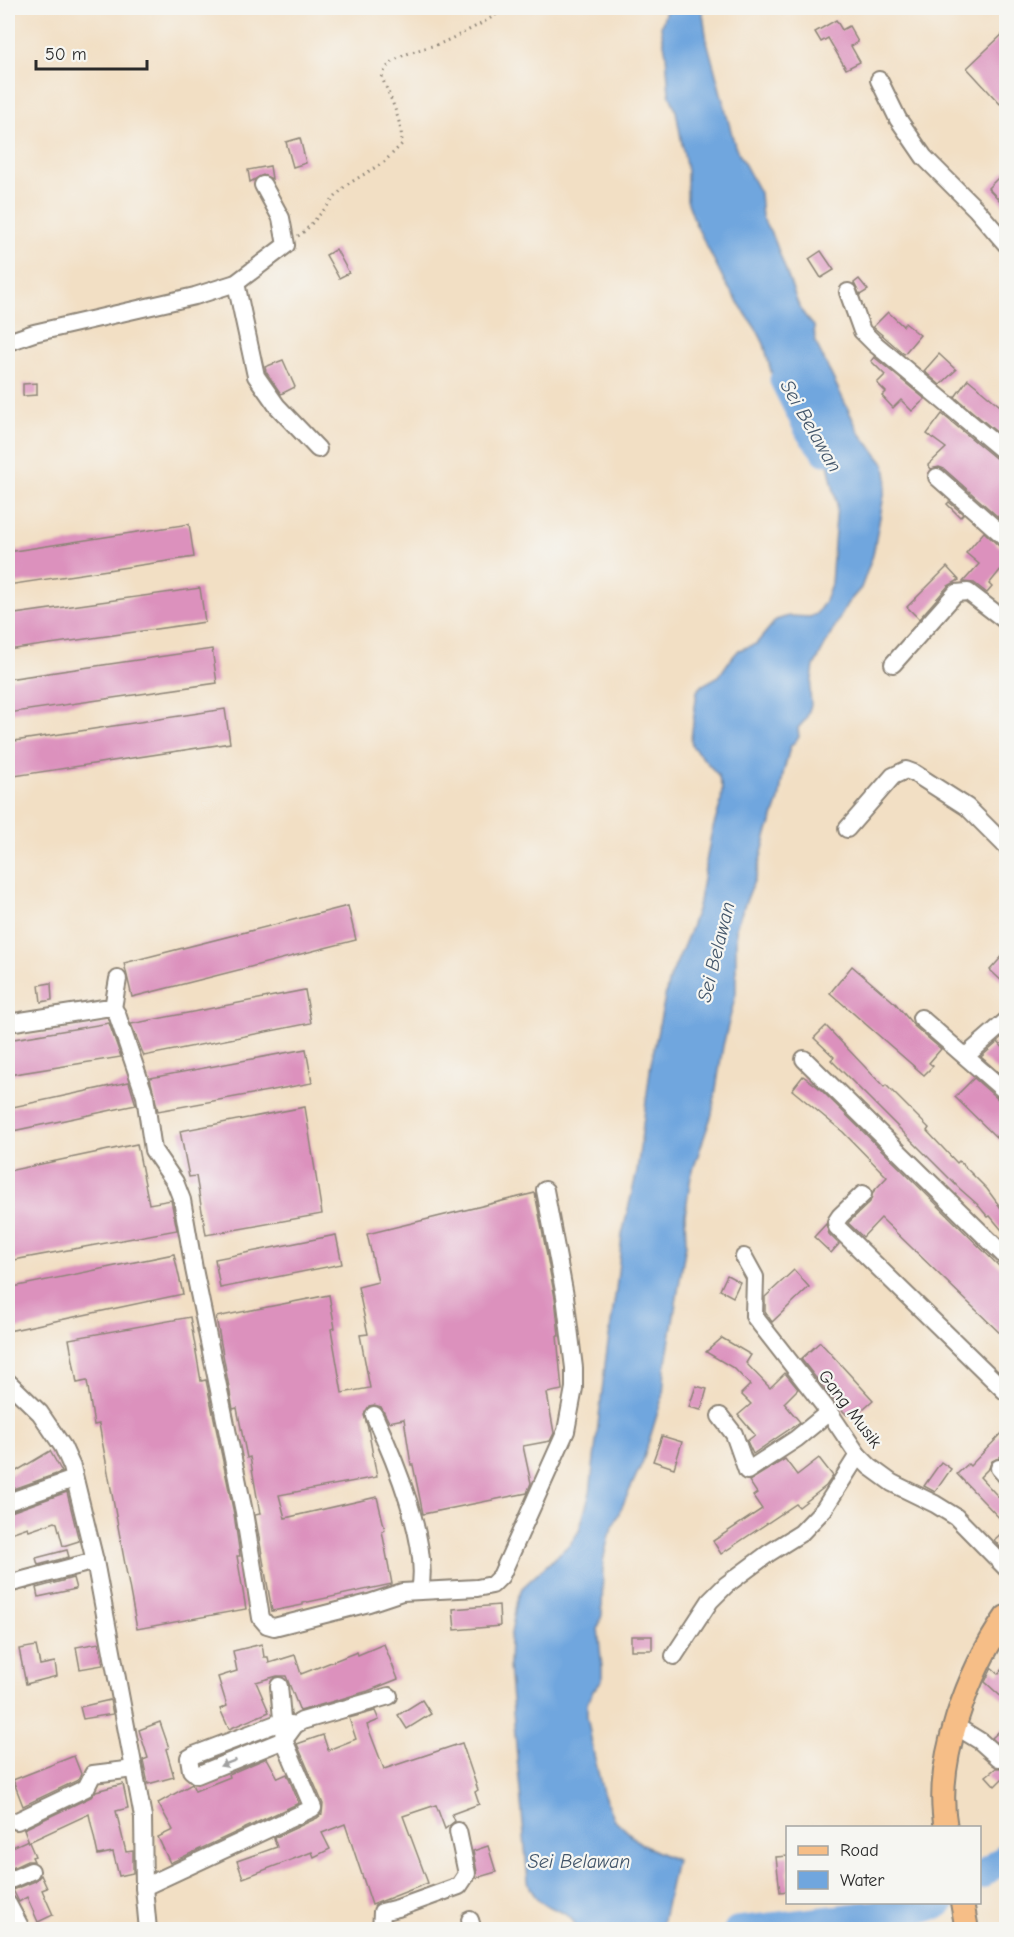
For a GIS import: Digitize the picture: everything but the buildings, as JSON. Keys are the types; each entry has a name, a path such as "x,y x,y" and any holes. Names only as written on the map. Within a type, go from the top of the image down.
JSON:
{"main road":[{"path":"945,1820 946,1767 954,1725 989,1644 1006,1617"},
{"path":"962,1904 967,1929"}],"street":[{"path":"879,80 898,119 924,157 976,209 1006,244"},
{"path":"8,342 33,333 195,296 236,283 286,245 281,219 263,185"},
{"path":"236,283 256,376 277,406 318,449"},
{"path":"848,292 862,331 1006,453"},
{"path":"937,477 1006,538"},
{"path":"893,664 956,593 968,592 1006,621"},
{"path":"847,829 893,776 906,770 967,807 1006,846"},
{"path":"118,979 113,1008 146,1096 153,1150 175,1182 182,1200 196,1281 244,1512 261,1618 267,1625 274,1627 369,1603 402,1592 477,1588 492,1585 501,1576 566,1431 574,1389 574,1368 565,1296 545,1190"},
{"path":"8,1023 113,1008"},
{"path":"921,1018 1006,1092"},
{"path":"966,1056 1006,1021"},
{"path":"804,1059 1006,1257"},
{"path":"863,1194 840,1216 836,1222 837,1227 1006,1392"},
{"name":"Gang Musik","path":"744,1257 755,1277 754,1316 829,1412 858,1455 892,1483 956,1517 1006,1568"},
{"path":"8,1382 40,1413 63,1447 72,1467 95,1561 143,1817 144,1887 148,1929"},
{"path":"720,1416 734,1434 743,1475 796,1439 829,1412"},
{"path":"374,1415 388,1447 420,1541 423,1578 420,1590"},
{"path":"674,1656 710,1601 726,1585 801,1533 824,1509 858,1455"},
{"path":"8,1503 74,1479"},
{"path":"8,1584 95,1561"},
{"path":"144,1887 313,1808 284,1740 288,1723 279,1686"},
{"path":"284,1740 197,1775 191,1770 190,1757 245,1735 388,1696"},
{"path":"954,1725 980,1741 999,1758"},
{"path":"245,1735 251,1754"},
{"path":"17,1821 86,1788 93,1774 134,1769"},
{"path":"381,1929 382,1912 459,1886 467,1874 458,1831"},
{"path":"8,1881 31,1871"},
{"path":"8,1904 22,1929"}],"path":[{"path":"286,245 306,231 345,186 384,162 402,144 398,117 382,78 383,71 397,59 444,42 496,16 505,8"}],"water":[{"name":"Sei Belawan","path":"667,8 702,8 707,41 735,146 760,193 762,217 775,241 798,304 814,326 815,341 859,432 885,465 887,479 873,555 861,588 847,604 814,666 810,692 811,705 806,719 798,728 799,737 790,747 779,800 756,876 736,927 736,993 723,1046 712,1114 691,1176 685,1215 686,1244 665,1368 663,1395 643,1461 609,1535 603,1561 602,1615 598,1628 602,1680 587,1703 587,1716 603,1793 613,1818 642,1845 676,1860 661,1929 578,1930 567,1915 538,1900 528,1881 509,1666 510,1639 517,1600 522,1588 571,1543 579,1531 590,1493 622,1235 637,1171 651,1063 668,983 698,907 711,835 721,802 722,788 718,775 692,746 697,691 701,686 719,676 739,650 756,644 776,620 789,616 810,617 816,614 824,603 831,584 837,504 828,464 815,442 806,433 803,416 792,408 775,387 764,344 726,284 696,225 687,200 687,171 676,111 669,93 661,27"}],"waterway":[{"name":"Sei Belawan","path":"783,380 809,432 825,452"},
{"name":"Sei Belawan","path":"981,1875 1006,1857"},
{"name":"Sei Belawan","path":"737,1930 935,1907 939,1904"}]}
